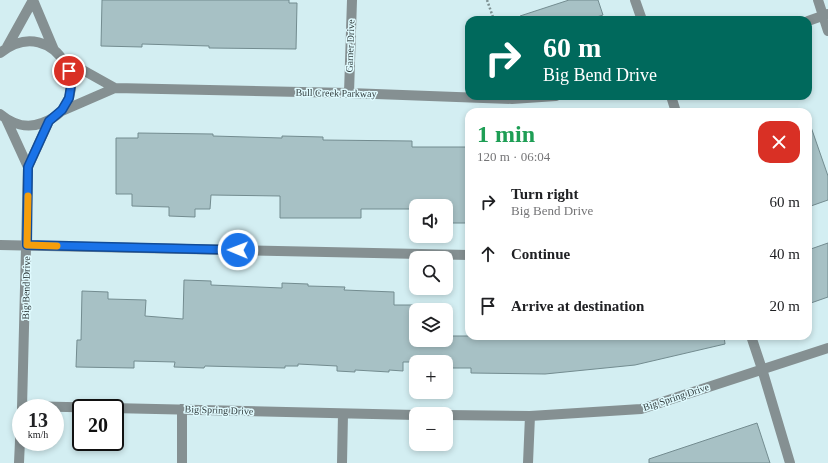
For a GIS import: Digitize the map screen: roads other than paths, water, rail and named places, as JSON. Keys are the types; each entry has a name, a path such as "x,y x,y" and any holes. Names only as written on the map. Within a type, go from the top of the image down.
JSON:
{"street":[{"path":"4,50 33,0"},
{"path":"33,0 54,50"},
{"name":"Garner Drive","path":"348,93 352,0"},
{"path":"635,0 641,16"},
{"path":"818,0 825,15 828,31"},
{"path":"812,20 825,15"},
{"path":"3,116 16,124 27,126 38,125 49,121 62,110 69,98 71,85 69,71 63,59 54,50 36,42 26,42 4,50"},
{"name":"Bull Creek Parkway","path":"63,59 115,88"},
{"name":"Bull Creek Parkway","path":"62,110 115,88 465,97"},
{"name":"Big Bend Drive","path":"3,116 28,167"},
{"name":"Big Bend Drive","path":"22,399 28,167 49,121"},
{"path":"0,245 465,255"},
{"path":"752,340 790,463"},
{"name":"Big Spring Drive","path":"453,415 530,416 640,409 762,368 828,348"},
{"name":"Big Spring Drive","path":"64,408 409,415"},
{"path":"182,409 182,463"},
{"path":"342,463 343,414"},
{"path":"528,463 530,416"},
{"path":"19,463 20,451"}]}
